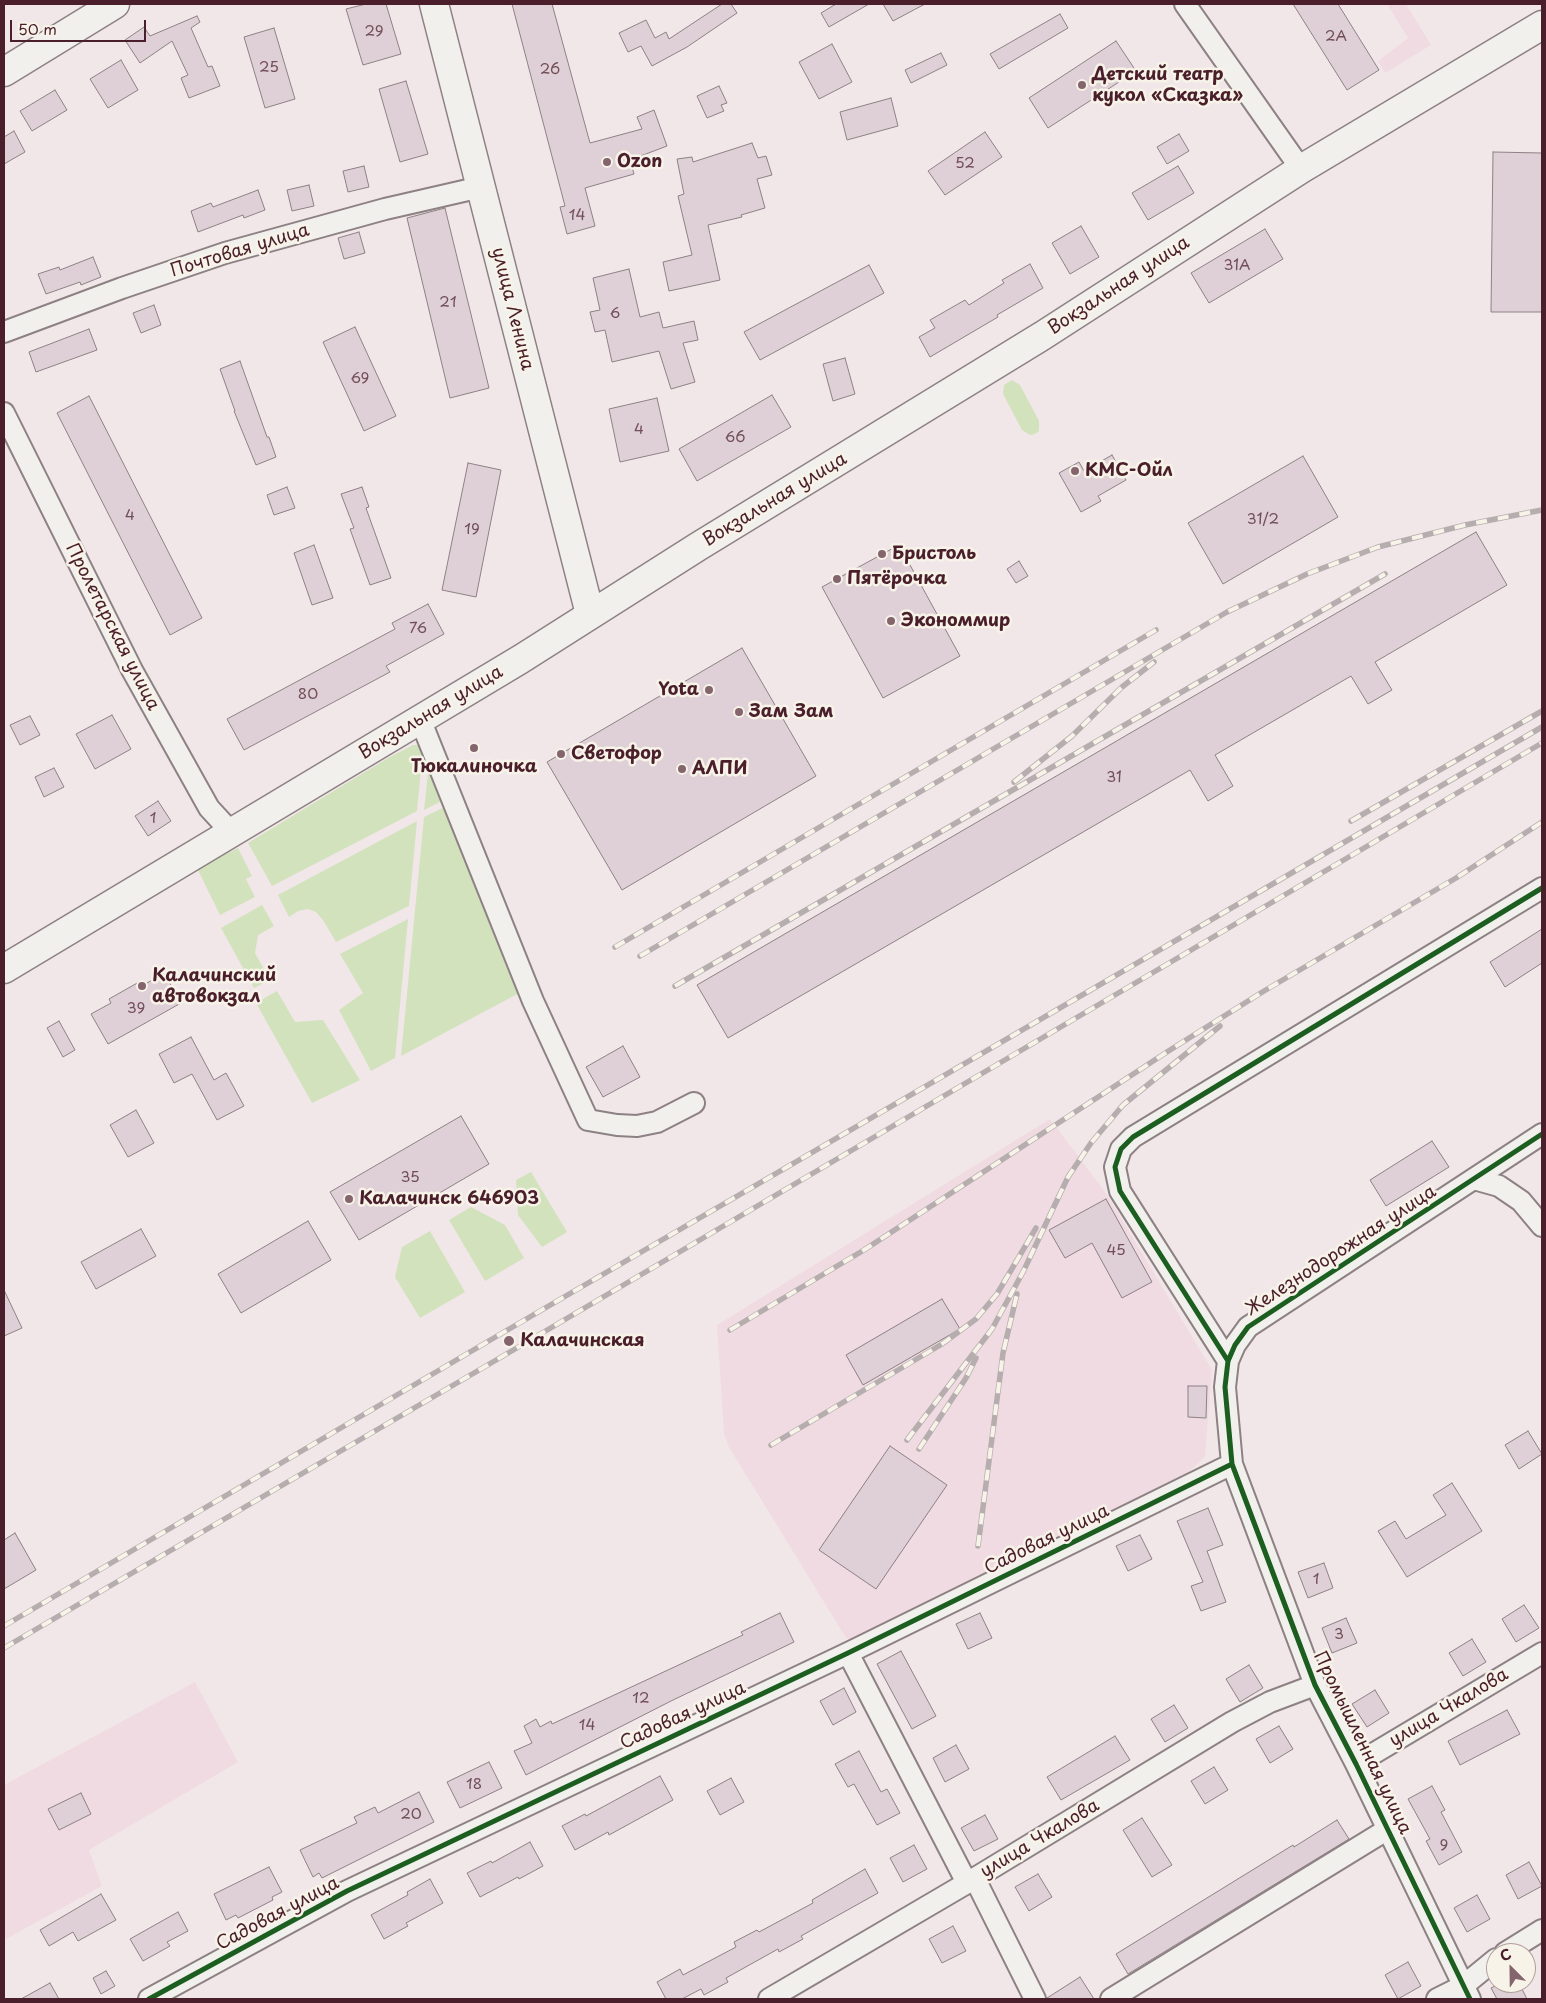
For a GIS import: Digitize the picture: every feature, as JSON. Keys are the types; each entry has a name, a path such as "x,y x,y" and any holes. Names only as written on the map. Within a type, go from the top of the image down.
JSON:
{"main road":[{"path":"4,72 115,4"},
{"name":"улица Ленина","path":"434,4 590,614"},
{"name":"Вокзальная улица","path":"4,969 521,659 698,546 950,394 1301,169 1542,25"}],"street":[{"path":"1185,4 1301,169"},
{"name":"Почтовая улица","path":"4,332 122,288 225,253 385,209 481,187"},
{"name":"Пролетарская улица","path":"4,414 132,670 209,808 232,833"},
{"path":"420,719 533,1001 588,1120 637,1126 657,1122 694,1103"},
{"path":"1228,1361 1120,1191 1115,1167 1121,1149 1133,1138 1542,888"},
{"name":"Железнодорожная улица","path":"1232,1464 1225,1388 1228,1361 1235,1345 1248,1327 1542,1134"},
{"path":"1474,1179 1499,1186 1521,1201 1542,1226"},
{"name":"Садовая улица","path":"149,1999 348,1891 848,1653 1232,1464"},
{"name":"Промышленная улица","path":"1232,1464 1315,1685 1356,1764 1467,1992"},
{"path":"848,1653 1035,1999"},
{"name":"улица Чкалова","path":"1356,1764 1542,1653"},
{"name":"улица Чкалова","path":"768,1999 971,1881 1232,1722 1270,1702 1315,1685"},
{"path":"1111,1999 1388,1829"},
{"path":"1521,1943 1542,1930"},
{"path":"1436,1999 1467,1992 1486,1970"}],"shaded area":[{"path":"1387,4 1406,4 1431,45 1385,73 1378,61 1408,38"},
{"path":"1050,1119 1106,1193 1212,1370 1205,1457 1180,1480 858,1641 846,1638 729,1447 724,1434 717,1325"},
{"path":"195,1682 238,1762 89,1850 102,1886 4,1940 4,1785"}],"green space":[{"path":"1012,380 1020,385 1039,421 1039,431 1035,434 1030,435 1022,430 1003,394 1004,385"},
{"path":"413,745 421,745 431,755 422,759 417,811 272,886 248,843 388,758"},
{"path":"429,764 448,798 424,810"},
{"path":"451,804 523,991 401,1056 424,817"},
{"path":"417,821 409,906 336,942 316,912 308,909 298,911 289,917 278,895"},
{"path":"238,848 252,876 246,879 255,897 220,915 197,868"},
{"path":"262,905 274,926 258,935 255,953 270,980 254,988 221,928"},
{"path":"408,919 395,1058 371,1071 339,1010 363,993 340,954"},
{"path":"277,991 295,1022 323,1020 360,1080 312,1103 256,1003"},
{"path":"531,1172 567,1232 542,1247 518,1215 516,1180"},
{"path":"471,1207 505,1225 524,1258 485,1281 449,1220"},
{"path":"430,1231 465,1292 420,1318 395,1277 402,1247"}],"building":[{"path":"366,4 386,4 401,54 363,65 346,9"},
{"path":"512,4 552,4 590,143 642,129 637,117 654,110 667,146 630,160 634,174 585,188 595,226 567,234 560,207 565,206"},
{"path":"722,4 731,4 737,13 687,47 652,66 641,46 628,52 619,33 646,20 655,38 666,32 669,39"},
{"path":"836,4 869,4 829,27 821,13"},
{"path":"883,4 925,4 893,21"},
{"path":"1293,4 1338,4 1379,70 1347,90"},
{"path":"1060,14 1068,28 999,69 990,54"},
{"path":"197,16 200,22 191,28 208,67 212,66 220,86 189,98 181,78 188,75 172,41 140,63 125,40 144,27 150,36"},
{"path":"274,28 295,99 265,108 244,37"},
{"name":"Детский театр кукол «Сказка»","path":"1116,41 1136,71 1048,128 1029,98"},
{"path":"832,44 852,82 819,99 799,62"},
{"path":"941,53 947,65 911,83 905,70"},
{"path":"121,60 138,90 108,108 90,79"},
{"path":"406,81 428,154 400,162 379,89"},
{"path":"719,86 727,103 721,105 724,111 707,118 697,96"},
{"path":"55,90 67,110 32,131 20,111"},
{"path":"891,98 898,126 847,140 840,112"},
{"path":"14,131 25,152 4,164 4,137"},
{"path":"985,132 1002,157 945,195 928,171"},
{"path":"1179,134 1189,151 1167,164 1157,147"},
{"path":"752,143 758,158 766,156 772,175 757,179 765,208 741,215 742,217 708,225 720,280 669,291 663,262 692,255 678,196 684,194 677,159 692,157 693,162"},
{"path":"1493,152 1542,153 1542,312 1491,312"},
{"path":"364,166 369,187 348,192 343,171"},
{"path":"1178,166 1194,193 1148,220 1132,193"},
{"path":"309,185 314,206 292,211 287,190"},
{"path":"258,190 265,210 244,218 243,215 198,232 191,211 211,203 213,207"},
{"path":"445,208 489,388 450,398 407,218"},
{"path":"1081,226 1099,257 1070,274 1052,243"},
{"path":"1265,229 1283,259 1209,303 1191,273"},
{"path":"359,232 365,253 344,259 338,238"},
{"path":"93,257 101,277 81,285 80,282 46,294 38,274 59,267 60,270"},
{"path":"1030,264 1043,288 930,357 919,337 935,328 930,320 965,300 969,305 1004,283 1002,280"},
{"path":"869,265 884,293 760,360 744,332"},
{"path":"629,269 640,317 659,312 663,328 694,321 698,340 683,343 695,382 671,389 659,351 612,362 605,330 595,332 590,312 600,310 593,278"},
{"path":"154,305 161,325 141,333 133,313"},
{"path":"355,327 396,416 364,431 323,342"},
{"path":"89,329 97,350 36,372 29,352"},
{"path":"845,358 855,394 833,401 823,364"},
{"path":"240,361 276,457 256,465 234,411 220,369"},
{"path":"772,395 791,427 697,481 679,449"},
{"path":"89,396 202,618 170,635 57,413"},
{"path":"657,398 669,451 620,462 609,409"},
{"path":"1112,455 1126,480 1098,496 1101,501 1081,512 1059,473 1079,462 1084,471"},
{"path":"1303,456 1338,517 1223,584 1188,523"},
{"path":"468,463 501,470 476,597 442,590"},
{"path":"287,487 295,508 274,515 267,495"},
{"path":"362,487 369,507 366,508 391,578 370,585 350,529 354,528 341,494"},
{"path":"1476,532 1507,585 1375,662 1392,690 1368,704 1351,676 1215,755 1233,786 1208,801 1190,770 728,1038 697,985"},
{"path":"314,545 333,598 312,605 294,553"},
{"name":"Экономмир","path":"899,545 960,656 883,698 822,587"},
{"path":"1019,561 1028,576 1016,583 1007,569"},
{"path":"428,604 444,634 386,666 390,672 244,750 227,719 395,629 392,623"},
{"name":"АЛПИ","path":"742,648 816,776 622,890 547,762"},
{"path":"112,715 131,749 95,769 76,734"},
{"path":"30,716 40,735 20,745 10,725"},
{"path":"54,768 64,787 44,797 35,777"},
{"path":"158,801 171,821 148,836 135,816"},
{"path":"1542,929 1542,963 1505,987 1490,962"},
{"path":"164,973 181,1003 108,1044 91,1014 111,1003 109,999 139,982 142,986"},
{"path":"59,1021 75,1050 63,1057 47,1028"},
{"path":"191,1037 214,1080 226,1073 244,1106 217,1120 192,1074 174,1083 159,1054"},
{"path":"623,1046 640,1077 603,1097 586,1067"},
{"path":"136,1110 154,1143 128,1157 110,1125"},
{"path":"461,1116 489,1164 359,1240 330,1192"},
{"path":"1432,1141 1449,1167 1386,1206 1370,1180"},
{"path":"1106,1199 1152,1282 1122,1298 1092,1243 1065,1258 1049,1230"},
{"path":"308,1221 331,1260 241,1313 218,1274"},
{"path":"141,1229 156,1256 96,1289 81,1262"},
{"path":"4,1290 22,1328 4,1336"},
{"path":"942,1299 960,1329 863,1385 846,1355"},
{"path":"1188,1386 1207,1386 1206,1418 1188,1417"},
{"path":"1528,1431 1542,1454 1519,1469 1505,1445"},
{"path":"890,1446 947,1485 876,1589 819,1550"},
{"path":"1452,1483 1482,1531 1407,1577 1378,1531 1395,1521 1406,1539 1446,1515 1433,1495"},
{"path":"1208,1508 1223,1545 1207,1551 1226,1602 1201,1611 1191,1586 1203,1582 1177,1521"},
{"path":"15,1533 36,1570 4,1589 4,1540"},
{"path":"1140,1535 1152,1559 1128,1571 1116,1546"},
{"path":"1324,1563 1333,1588 1308,1598 1298,1572"},
{"path":"1524,1605 1539,1628 1516,1642 1502,1619"},
{"path":"780,1613 794,1642 671,1701 526,1775 514,1751 532,1743 524,1726 536,1719 540,1727 551,1721 552,1724 743,1635 741,1632"},
{"path":"980,1613 992,1638 968,1649 956,1624"},
{"path":"1346,1618 1357,1643 1332,1653 1322,1628"},
{"path":"1472,1639 1486,1662 1463,1676 1449,1653"},
{"path":"901,1651 936,1716 912,1729 877,1664"},
{"path":"1249,1665 1263,1688 1240,1702 1226,1679"},
{"path":"844,1688 856,1712 833,1725 820,1701"},
{"path":"1375,1690 1389,1713 1367,1727 1352,1704"},
{"path":"1174,1705 1188,1728 1165,1742 1151,1719"},
{"path":"1507,1710 1520,1734 1460,1765 1448,1741"},
{"path":"1279,1726 1293,1749 1270,1763 1256,1739"},
{"path":"1115,1736 1130,1760 1061,1800 1047,1777"},
{"path":"956,1745 969,1769 945,1782 933,1758"},
{"path":"859,1751 881,1792 887,1789 900,1813 877,1825 854,1784 848,1787 835,1764"},
{"path":"489,1762 502,1788 460,1808 447,1782"},
{"path":"1214,1767 1228,1790 1205,1804 1191,1781"},
{"path":"660,1776 673,1800 609,1835 608,1832 575,1850 562,1826 585,1814 586,1816"},
{"path":"731,1778 744,1802 720,1815 707,1791"},
{"path":"1432,1786 1445,1810 1441,1812 1462,1852 1439,1865 1426,1841 1430,1839 1408,1799"},
{"path":"419,1792 434,1822 322,1878 319,1873 313,1877 300,1850 357,1823 354,1817 375,1807 378,1813"},
{"path":"81,1793 91,1814 59,1830 48,1809"},
{"path":"985,1815 998,1839 974,1851 961,1828"},
{"path":"1142,1818 1172,1865 1152,1877 1123,1830"},
{"path":"1337,1820 1349,1839 1128,1974 1116,1954"},
{"path":"530,1842 543,1866 480,1897 467,1873 491,1861 492,1863"},
{"path":"914,1845 927,1869 903,1882 890,1858"},
{"path":"1529,1862 1542,1886 1518,1899 1506,1875"},
{"path":"269,1867 282,1892 272,1897 273,1900 238,1918 236,1915 226,1920 214,1894"},
{"path":"865,1869 878,1893 801,1936 803,1939 779,1952 778,1949 726,1978 728,1982 704,1995 701,1989 682,1999 666,1999 657,1982 680,1969 683,1975 736,1947 734,1942 757,1930 759,1932 813,1903 812,1900"},
{"path":"1038,1874 1052,1897 1029,1911 1015,1887"},
{"path":"430,1879 443,1903 406,1923 408,1926 384,1939 371,1915 408,1895 407,1892"},
{"path":"101,1894 116,1920 78,1941 73,1932 49,1946 40,1930"},
{"path":"1477,1895 1490,1919 1467,1932 1454,1908"},
{"path":"178,1912 188,1931 167,1942 170,1946 143,1961 130,1939"},
{"path":"953,1926 966,1951 942,1963 929,1939"},
{"path":"1408,1962 1421,1986 1398,1999 1385,1975"},
{"path":"106,1971 115,1986 101,1994 93,1978"},
{"path":"1080,1977 1094,1999 1047,1999 1047,1998"},
{"path":"50,1983 59,1999 21,1999"},
{"path":"1494,1993 1524,1993 1527,1999 1497,1999"}],"railway":[{"path":"640,956 1227,612 1307,574 1378,547 1465,525 1542,510"},
{"path":"675,986 1385,574"},
{"path":"615,947 1156,630"},
{"path":"1014,782 1072,736 1122,687 1154,662"},
{"path":"1351,821 1542,711"},
{"path":"4,1626 1542,727"},
{"path":"4,1648 1542,743"},
{"path":"730,1330 864,1250 1170,1050 1264,991 1456,878 1542,822"},
{"path":"907,1440 992,1329 1023,1272 1068,1177 1091,1143 1123,1105 1220,1026"},
{"path":"771,1445 942,1344 976,1319 997,1294 1036,1228"},
{"path":"978,1546 1003,1353 1017,1294"},
{"path":"919,1449 966,1378 976,1358"}],"cycle path":[{"path":"1228,1361 1120,1191 1115,1167 1121,1149 1133,1137 1542,888"},
{"path":"1470,1999 1356,1764 1315,1685 1232,1464 1225,1387 1228,1361 1235,1345 1248,1327 1542,1134"},
{"path":"149,1999 347,1891 848,1653 1232,1464"}],"place":[{"name":"Детский театр кукол «Сказка»","path":"1082,85"},
{"name":"Ozon","path":"607,162"},
{"name":"КМС-Ойл","path":"1075,471"},
{"name":"Бристоль","path":"882,554"},
{"name":"Пятёрочка","path":"837,579"},
{"name":"Экономмир","path":"891,621"},
{"name":"Yota","path":"709,690"},
{"name":"Зам Зам","path":"739,712"},
{"name":"Тюкалиночка","path":"474,748"},
{"name":"Светофор","path":"561,754"},
{"name":"АЛПИ","path":"682,769"},
{"name":"Калачинский автовокзал","path":"142,986"},
{"name":"Калачинск 646903","path":"349,1199"},
{"name":"Калачинская","path":"509,1341"}]}
